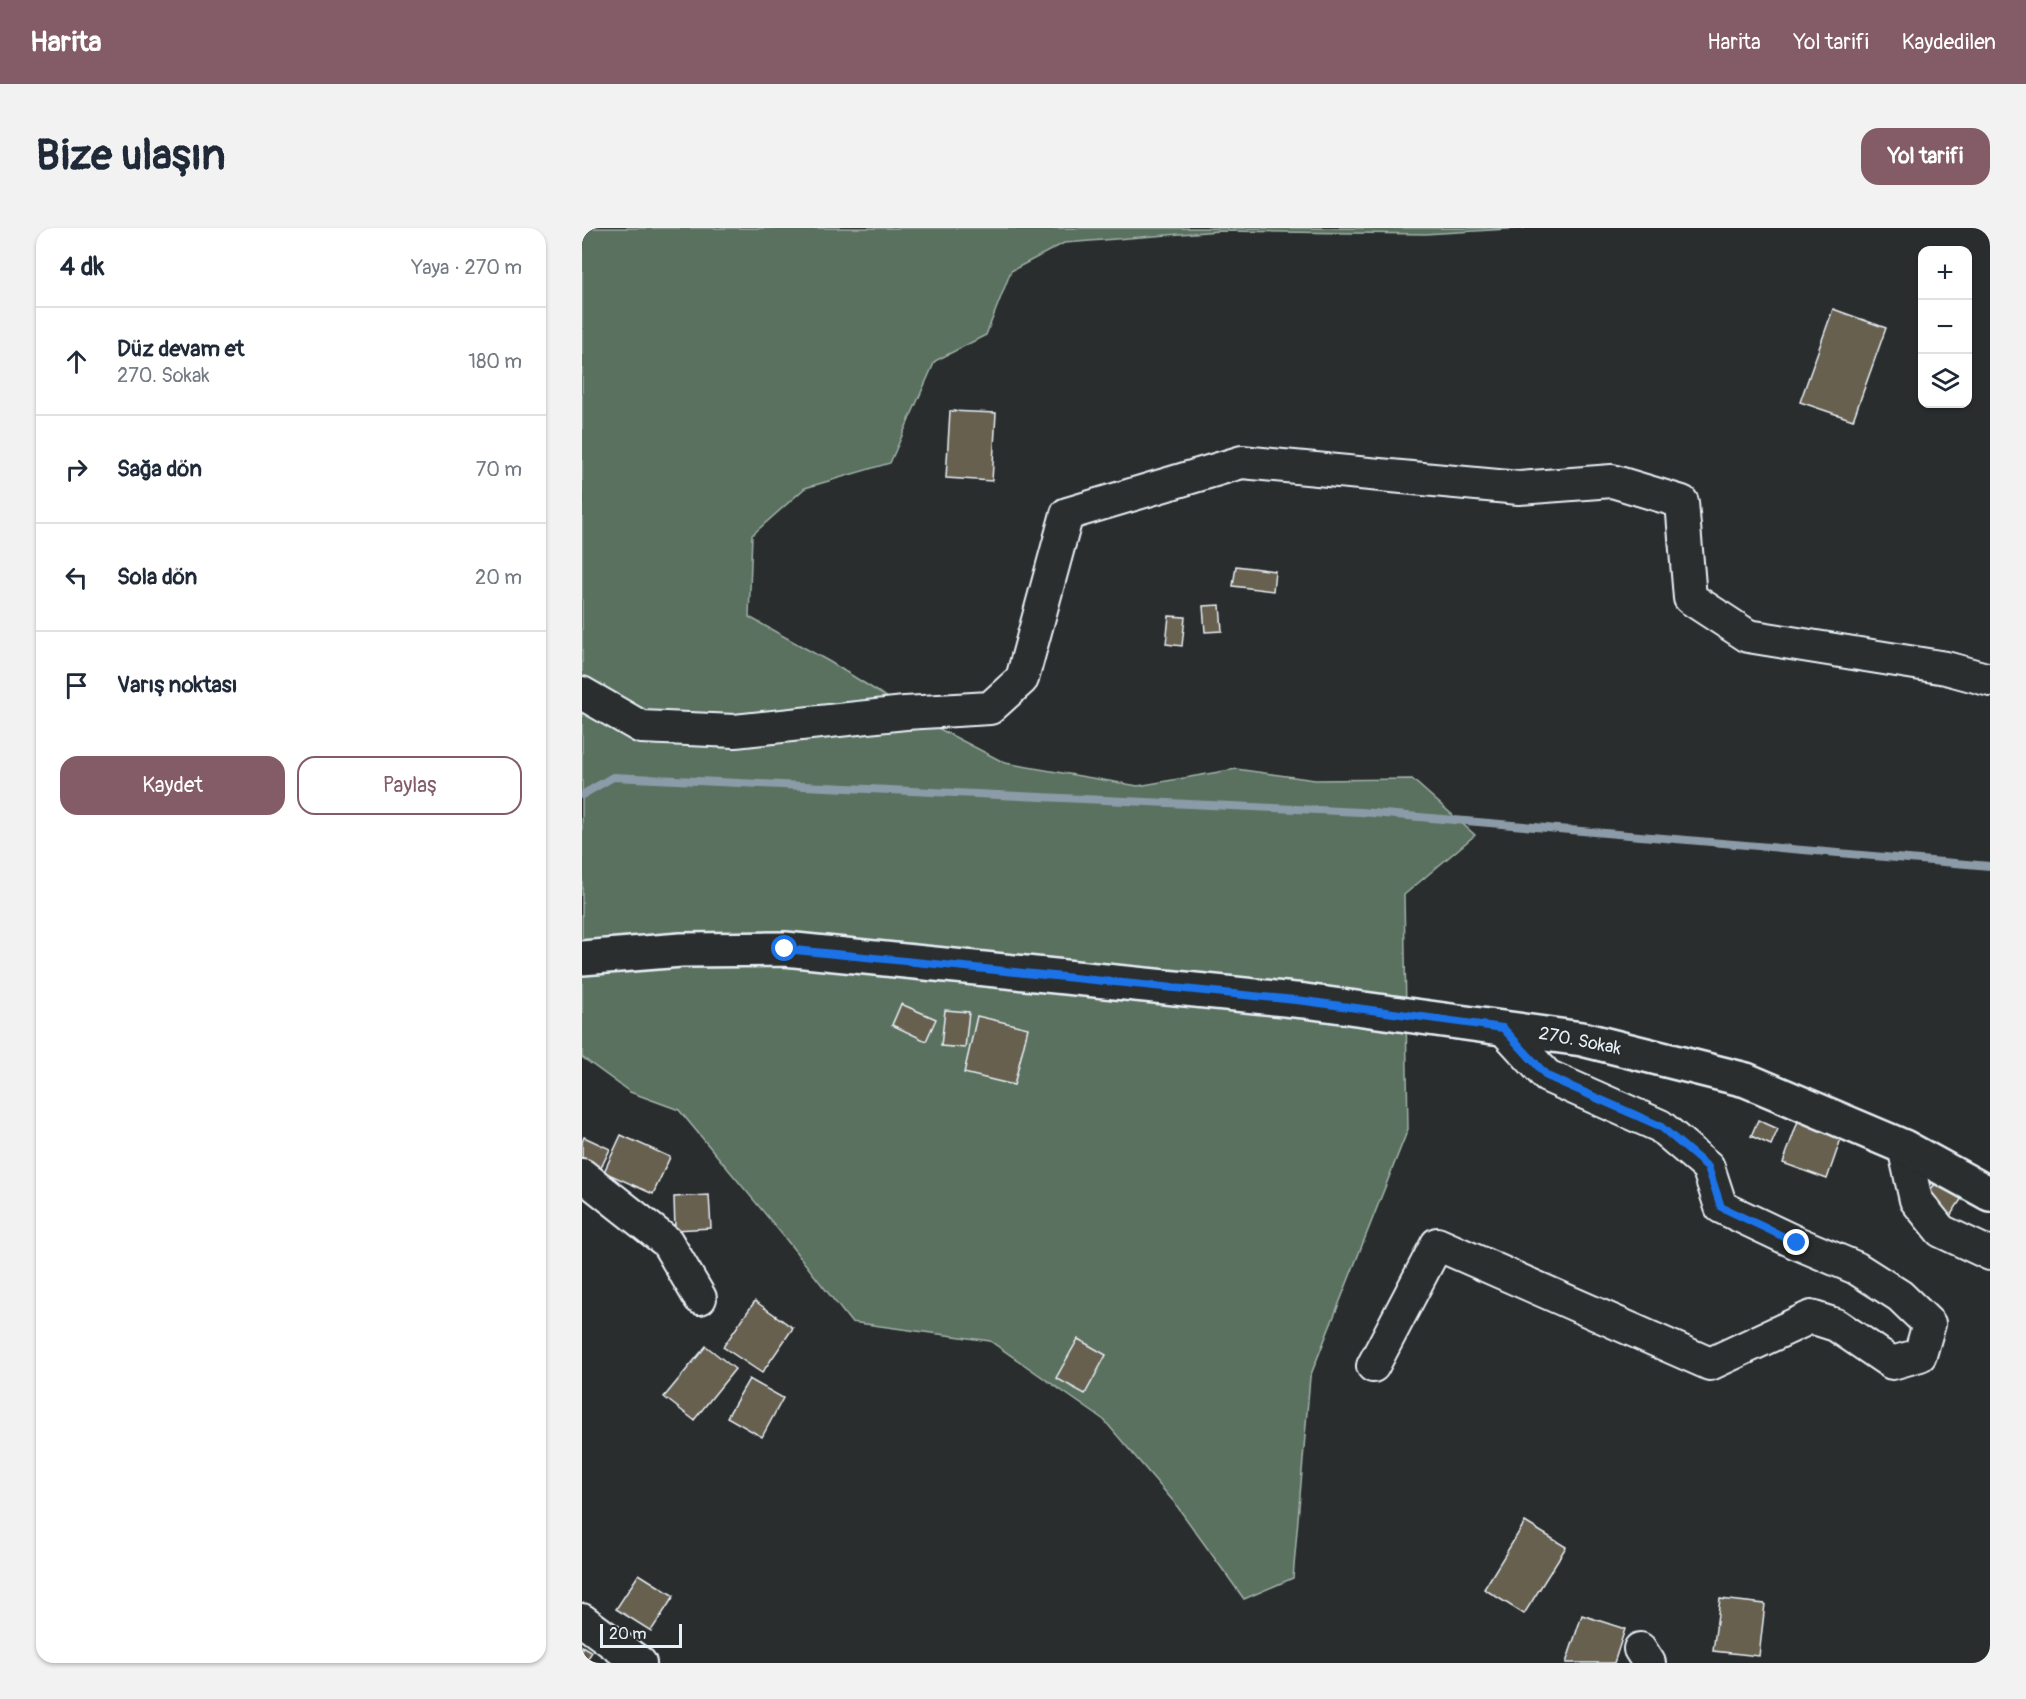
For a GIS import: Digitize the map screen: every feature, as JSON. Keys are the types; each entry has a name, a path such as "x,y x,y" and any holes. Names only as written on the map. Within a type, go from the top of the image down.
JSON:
{"street":[{"path":"582,693 640,727 735,731 905,713 990,708 1022,679 1067,514 1242,462 1519,488 1612,481 1682,502 1690,598 1748,636 1946,668 1990,680"},
{"name":"270. Sokak","path":"582,958 681,950 785,949 1305,1001 1582,1039 1746,1080 1904,1147 1990,1194"},
{"path":"1373,1366 1437,1244 1710,1364 1811,1317 1836,1325 1892,1363 1920,1355 1929,1324 1900,1296 1856,1268 1721,1207 1708,1167 1660,1126 1547,1076 1503,1028"},
{"path":"1904,1147 1916,1200 1928,1216 1941,1231 1990,1254"},
{"path":"582,1175 667,1242 700,1298"},
{"path":"582,1620 640,1663"}],"green space":[{"path":"582,228 1525,228 1425,234 1219,231 1064,243 1011,271 986,335 935,361 890,463 805,488 752,535 749,617 830,662 930,724 1005,763 1138,786 1236,769 1315,780 1412,779 1475,835 1404,895 1408,1129 1310,1377 1293,1578 1244,1599 1174,1502 1104,1420 990,1341 851,1322 679,1110 630,1092 582,1057"}],"building":[{"path":"1833,309 1886,328 1853,420 1800,402"},
{"path":"950,411 996,413 992,481 946,478"},
{"path":"1236,566 1275,571 1273,591 1233,586"},
{"path":"1220,605 1222,631 1205,632 1203,606"},
{"path":"1169,616 1185,617 1182,646 1166,644"},
{"path":"901,1004 936,1019 926,1041 892,1025"},
{"path":"945,1010 969,1012 965,1048 941,1046"},
{"path":"977,1016 1028,1028 1014,1085 964,1073"},
{"path":"1758,1120 1778,1129 1771,1145 1751,1136"},
{"path":"1798,1121 1842,1136 1827,1179 1783,1163"},
{"path":"621,1135 670,1157 653,1194 604,1172"},
{"path":"584,1137 610,1149 599,1172 582,1164"},
{"path":"1939,1178 1964,1195 1950,1216 1925,1198"},
{"path":"709,1195 711,1228 675,1230 674,1197"},
{"path":"755,1301 793,1328 762,1373 723,1347"},
{"path":"1078,1339 1106,1355 1085,1394 1056,1378"},
{"path":"706,1346 735,1369 694,1420 664,1397"},
{"path":"749,1379 783,1398 762,1437 727,1417"},
{"path":"1525,1522 1566,1547 1524,1614 1484,1589"},
{"path":"639,1574 674,1596 651,1631 616,1609"},
{"path":"1720,1599 1765,1604 1759,1656 1713,1651"},
{"path":"1582,1615 1625,1629 1614,1663 1566,1663"},
{"path":"582,1646 592,1652 585,1663 582,1663"}],"waterway":[{"path":"582,795 613,777 1361,812 1990,866"}],"route":[{"path":"785,949 1305,1001 1503,1028 1547,1076 1660,1126 1708,1167 1721,1207 1797,1243"}]}
